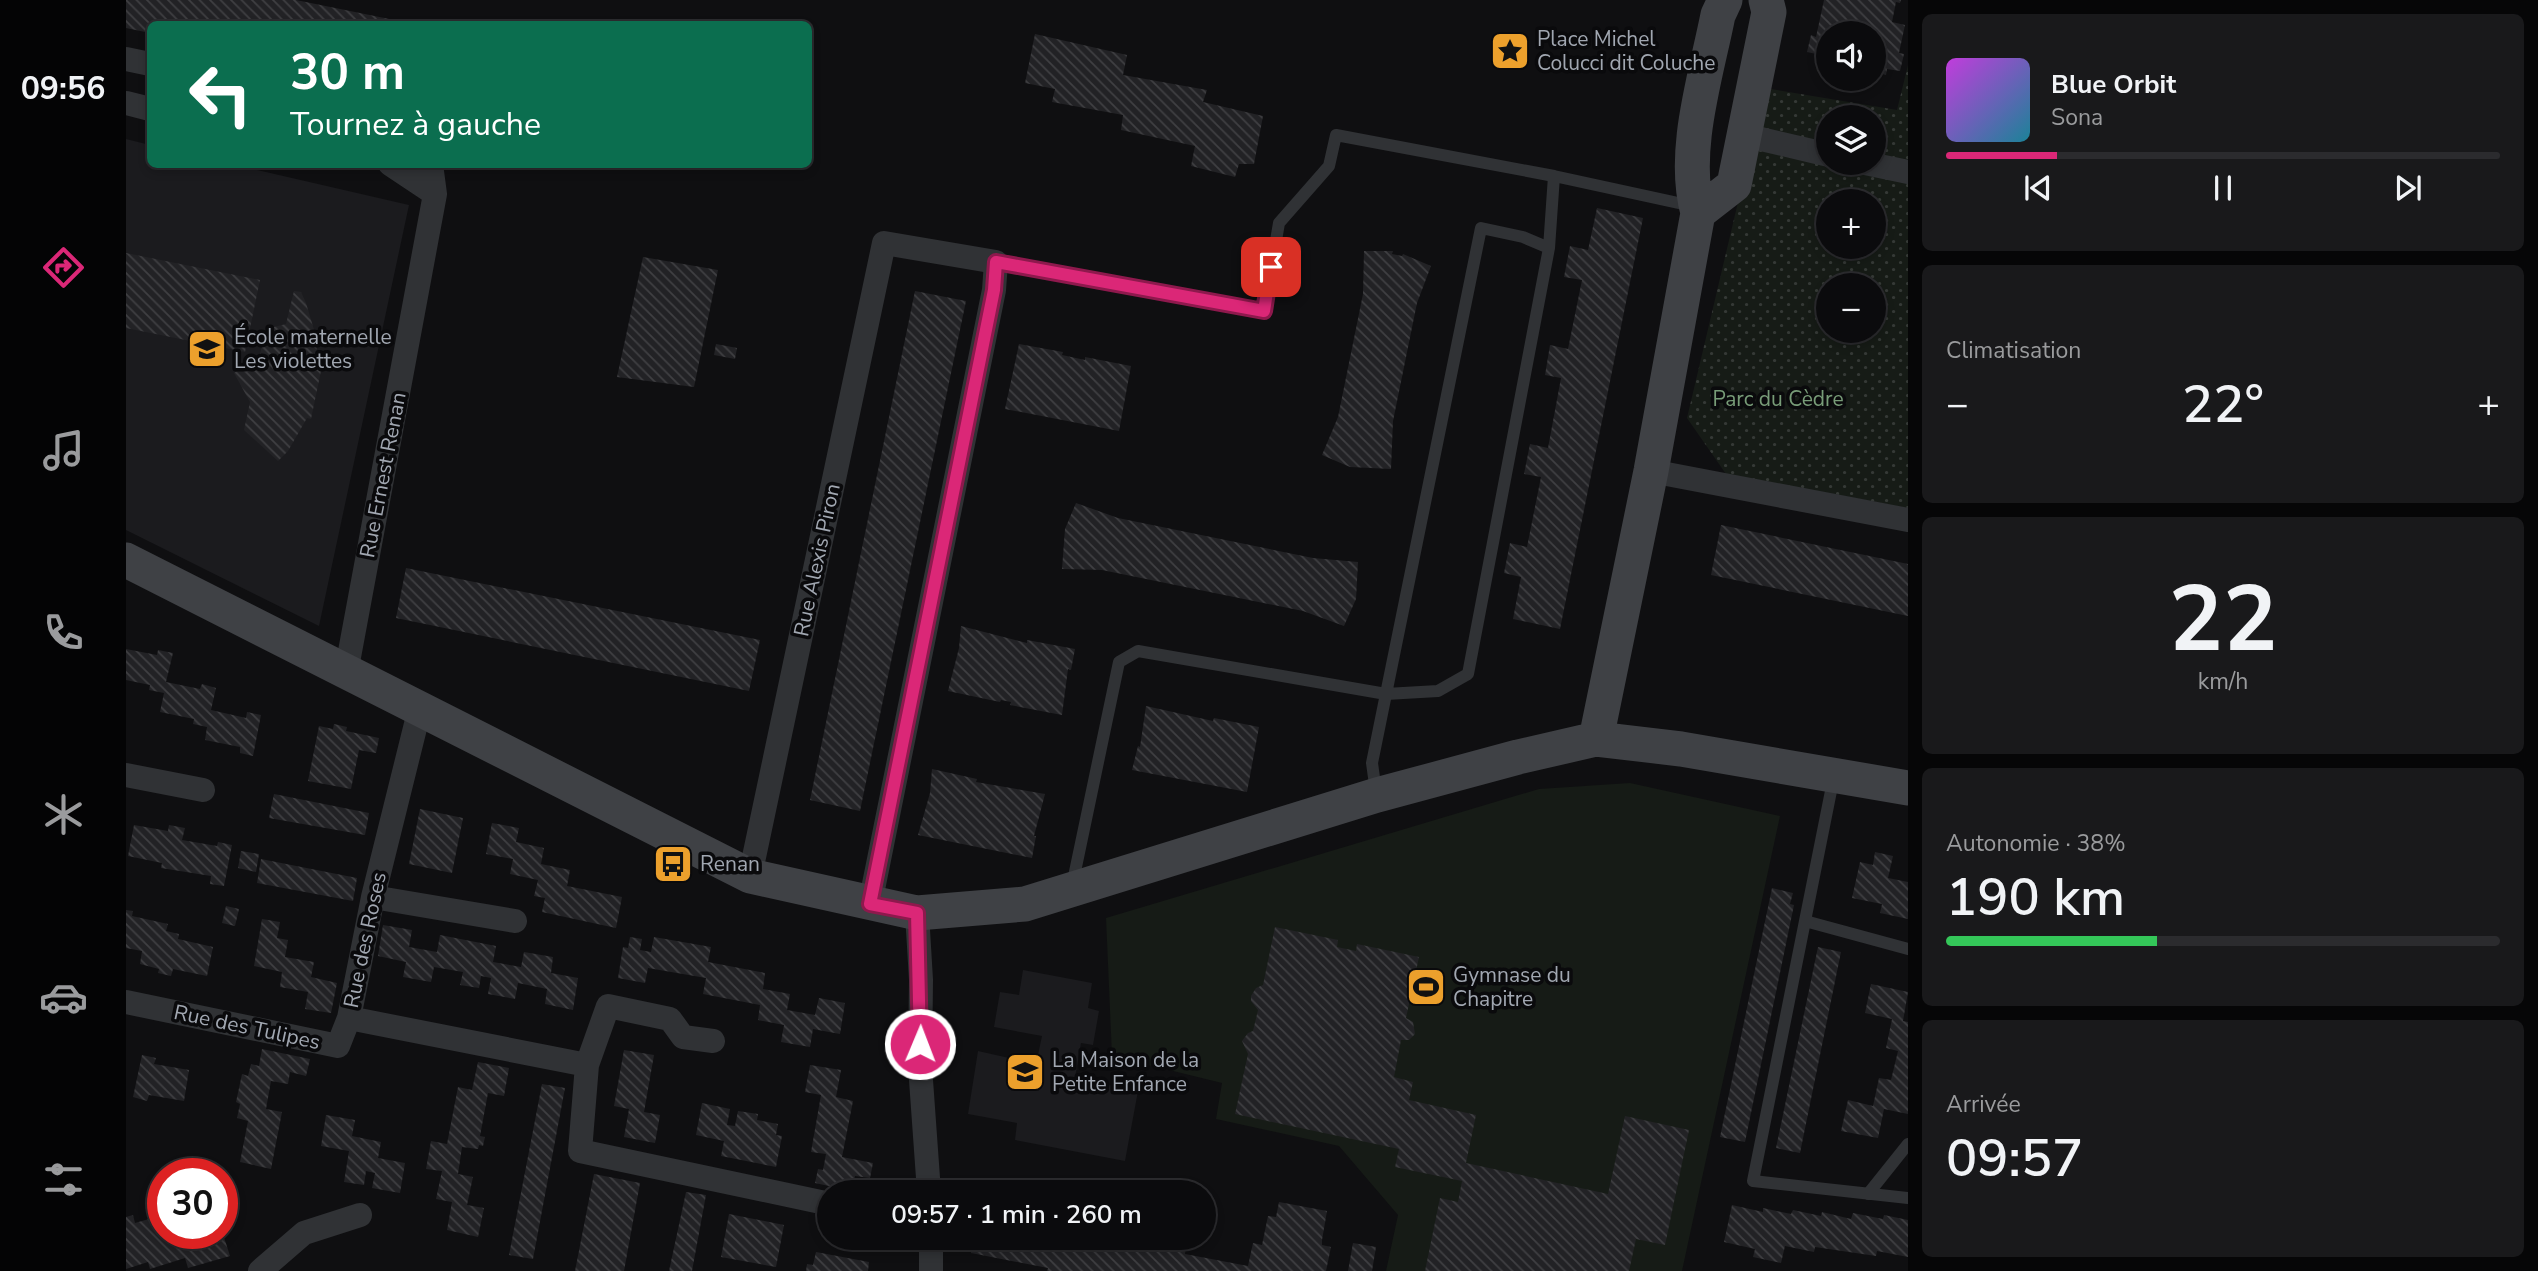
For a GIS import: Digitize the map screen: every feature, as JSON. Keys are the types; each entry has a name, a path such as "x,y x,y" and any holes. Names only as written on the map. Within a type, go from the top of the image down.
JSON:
{"main road":[{"path":"1596,739 1651,471 1698,213 1694,198 1692,153 1718,15 1725,0"},
{"path":"1698,213 1734,185 1769,12 1766,0"},
{"path":"126,560 750,876 917,913 1025,904 1377,795 1596,739 1681,749 1908,788"}],"street":[{"path":"126,59 147,63"},
{"path":"126,103 147,107"},
{"path":"1744,135 1816,152"},
{"path":"1886,167 1908,172"},
{"path":"396,168 435,194"},
{"name":"Rue Ernest Renan","path":"346,673 435,194 431,168"},
{"name":"Rue Alexis Piron","path":"750,876 884,243 996,262"},
{"path":"870,904 994,290 996,262"},
{"path":"1651,471 1908,520"},
{"name":"Rue des Roses","path":"420,708 373,897 349,1018 587,1065"},
{"path":"126,775 203,790"},
{"path":"373,897 515,921"},
{"path":"917,913 921,980 920,1066 928,1180"},
{"name":"Rue des Tulipes","path":"126,1002 338,1046 349,1018"},
{"path":"713,1041 683,1037 670,1019 608,1006 587,1065 580,1152 817,1201"},
{"path":"260,1271 304,1233 360,1215"},
{"path":"931,1250 931,1271"}],"lane":[{"path":"996,262 1264,311 1279,223 1329,166 1336,135 1553,176 1683,204 1698,213"},
{"path":"1071,890 1119,662 1138,651 1386,694 1438,691 1468,674 1549,248 1553,176"},
{"path":"1377,795 1372,763 1481,228 1523,237 1549,248"},
{"path":"1834,776 1754,1181 1908,1198"},
{"path":"1805,921 1908,949"},
{"path":"1868,1194 1908,1144"}],"shaded area":[{"path":"126,139 147,144 147,168 249,168 409,205 319,626 126,530"},
{"name":"La Maison de la Petite Enfance","path":"1023,970 1092,983 1088,1008 1099,1011 1093,1045 1081,1043 1075,1078 1138,1091 1125,1161 1015,1140 1017,1123 968,1114 978,1051 1036,1064 1042,1036 994,1027 1000,992 1019,995"}],"green space":[{"name":"Parc du Cèdre","path":"1908,65 1908,508 1726,474 1687,418 1765,88 1867,105 1816,105 1816,175 1886,175 1886,108 1897,110"},
{"name":"Gymnase du Chapitre","path":"1630,783 1780,816 1682,1271 1386,1271 1398,1215 1339,1146 1216,1119 1222,1083 1112,1056 1106,918 1539,789"}],"building":[{"path":"126,0 296,0 399,21 147,21 147,32 126,28"},
{"path":"1824,0 1901,0 1900,3 1896,2 1892,22 1905,25 1899,53 1904,54 1900,71 1887,69 1886,75 1886,21 1819,21"},
{"path":"1035,34 1127,55 1123,75 1207,90 1203,102 1263,116 1254,164 1239,164 1235,177 1191,166 1195,146 1121,130 1123,115 1052,102 1055,89 1025,83"},
{"path":"1811,35 1816,37 1816,54 1807,52"},
{"path":"1597,208 1643,218 1560,629 1513,619 1521,577 1504,573 1510,543 1527,547 1541,477 1524,474 1530,444 1548,448 1561,378 1545,375 1550,345 1568,349 1582,280 1564,277 1570,246 1588,250"},
{"path":"1364,251 1393,251 1392,254 1403,254 1431,266 1417,303 1393,421 1391,469 1350,467 1322,455 1338,417 1363,294"},
{"path":"126,253 260,280 245,352 126,328"},
{"path":"643,257 718,270 694,387 617,377"},
{"path":"294,291 301,292 306,303 315,333 318,364 322,366 311,419 307,418 288,451 278,461 244,430 250,402 234,373 259,358 266,329 286,324"},
{"path":"915,291 966,301 860,811 810,800"},
{"path":"716,344 737,348 735,359 714,355"},
{"path":"1019,344 1063,352 1062,355 1085,360 1085,357 1131,366 1119,431 1005,409"},
{"path":"1076,503 1118,518 1313,558 1358,562 1356,599 1344,626 1303,611 1102,570 1062,569 1065,529"},
{"path":"1721,525 1908,564 1908,616 1711,575"},
{"path":"406,568 760,640 749,691 396,618"},
{"path":"961,626 1027,643 1027,640 1075,649 1071,670 1068,669 1062,715 1010,705 1011,702 948,691 959,648"},
{"path":"126,649 157,655 158,650 173,653 166,682 200,689 202,684 216,688 211,710 246,718 247,712 261,715 253,756 240,753 240,747 205,740 207,727 193,724 194,719 160,712 164,693 149,690 150,685 126,680"},
{"path":"1146,706 1213,721 1214,718 1259,727 1247,792 1132,770 1138,746 1140,747"},
{"path":"334,724 347,727 346,731 379,738 376,753 359,750 351,789 308,781 319,726 333,729"},
{"path":"932,769 977,779 976,782 1045,794 1034,836 1032,858 918,835 930,793"},
{"path":"274,794 369,813 365,835 269,818"},
{"path":"420,809 463,818 452,873 409,864"},
{"path":"492,823 519,828 516,842 544,848 541,864 570,870 567,886 622,897 616,928 542,912 545,898 534,896 538,880 510,874 513,859 486,854"},
{"path":"134,825 168,831 169,825 185,828 182,840 217,846 218,842 232,845 224,886 210,884 211,876 161,868 162,863 128,856"},
{"path":"241,851 259,854 256,872 238,868"},
{"path":"1875,852 1893,856 1888,878 1908,882 1908,919 1880,913 1882,904 1852,898 1860,862 1873,865"},
{"path":"261,859 357,878 353,901 257,883"},
{"path":"1772,888 1793,893 1790,904 1794,905 1745,1142 1720,1137"},
{"path":"226,906 239,909 235,926 222,923"},
{"path":"126,910 133,911 132,916 168,924 166,931 179,934 178,939 213,947 207,976 173,969 171,976 158,973 159,969 140,964 142,951 126,948"},
{"path":"262,919 280,922 277,938 288,940 285,957 314,962 311,977 337,983 331,1013 305,1009 308,992 280,987 282,972 254,966"},
{"path":"383,925 412,930 409,947 437,952 440,935 496,946 493,962 521,967 524,952 553,957 551,973 578,978 573,1010 545,1004 547,989 518,983 515,999 488,994 491,978 481,976 479,988 460,985 463,972 434,967 431,982 403,977 406,962 378,956"},
{"path":"1275,927 1338,940 1337,947 1356,951 1357,944 1419,957 1406,1018 1413,1022 1415,1034 1409,1040 1401,1040 1394,1077 1413,1082 1409,1100 1476,1115 1466,1163 1608,1194 1625,1116 1689,1130 1665,1245 1636,1239 1629,1271 1425,1271 1440,1198 1458,1202 1462,1181 1395,1167 1399,1149 1235,1114 1248,1054 1242,1041 1253,1031 1258,1010 1251,1001 1251,996 1256,988 1263,985"},
{"path":"630,937 642,939 640,950 651,952 654,937 711,947 708,962 765,973 763,989 790,994 787,1010 815,1015 819,998 845,1003 840,1034 813,1029 810,1047 781,1042 784,1025 758,1020 760,1005 703,994 706,978 648,968 645,983 618,978 623,947 628,948"},
{"path":"1818,947 1841,952 1800,1153 1776,1148"},
{"path":"1871,984 1908,992 1903,1021 1908,1022 1908,1114 1884,1109 1878,1138 1841,1131 1848,1100 1873,1106 1879,1078 1891,1080 1898,1051 1886,1048 1892,1019 1865,1013"},
{"path":"262,1049 310,1059 306,1076 290,1072 288,1084 271,1081 266,1109 282,1112 271,1169 240,1162 248,1121 237,1118 240,1104 236,1102 242,1074 248,1076 251,1064 259,1066"},
{"path":"624,1050 654,1055 644,1112 660,1115 655,1143 624,1137 629,1109 614,1106"},
{"path":"142,1055 156,1058 154,1064 189,1070 184,1101 149,1095 147,1101 133,1097"},
{"path":"478,1062 509,1068 504,1096 488,1093 480,1136 485,1137 483,1146 479,1145 478,1149 462,1147 458,1174 473,1177 467,1205 484,1208 478,1237 447,1230 452,1202 436,1199 442,1171 426,1169 431,1141 447,1144 458,1087 472,1090"},
{"path":"810,1065 841,1070 836,1097 853,1101 842,1157 873,1163 870,1178 855,1176 854,1180 817,1180 815,1183 818,1169 823,1170 826,1154 811,1152 821,1095 805,1092"},
{"path":"542,1084 565,1088 533,1259 509,1255"},
{"path":"702,1103 730,1109 727,1125 735,1126 738,1111 758,1114 757,1120 778,1124 776,1135 782,1136 776,1167 721,1156 724,1141 696,1135"},
{"path":"326,1115 355,1120 352,1136 381,1142 378,1158 405,1163 400,1193 372,1188 375,1173 366,1171 364,1185 344,1182 349,1151 321,1146"},
{"path":"594,1174 640,1183 624,1271 575,1271"},
{"path":"686,1192 706,1195 692,1271 669,1271"},
{"path":"1279,1202 1327,1211 1322,1245 1331,1247 1326,1271 1047,1271 1048,1268 971,1253 972,1250 1185,1250 1185,1254 1248,1266 1253,1243 1262,1245 1268,1216 1276,1217"},
{"path":"1732,1205 1763,1212 1763,1208 1791,1214 1793,1210 1821,1216 1822,1212 1851,1219 1853,1213 1883,1219 1884,1215 1908,1220 1908,1257 1877,1251 1876,1256 1815,1247 1814,1252 1785,1246 1781,1263 1753,1257 1755,1249 1724,1242"},
{"path":"729,1214 784,1225 776,1267 721,1257"},
{"path":"133,1215 135,1223 147,1220 147,1249 228,1249 230,1256 188,1268 185,1258 150,1269 148,1262 126,1269 126,1217"},
{"path":"1353,1243 1376,1247 1372,1271 1348,1271"},
{"path":"816,1252 869,1262 868,1271 806,1271 807,1264 813,1265"}],"place":[{"name":"Place Michel Colucci dit Coluche","path":"1510,51"},
{"name":"École maternelle Les violettes","path":"207,349"},
{"name":"Renan","path":"673,864"},
{"name":"Gymnase du Chapitre","path":"1426,987"},
{"name":"La Maison de la Petite Enfance","path":"1025,1072"}],"route":[{"path":"920,1044 921,980 917,913 870,904 994,290 996,262 1264,311 1271,267"}]}
